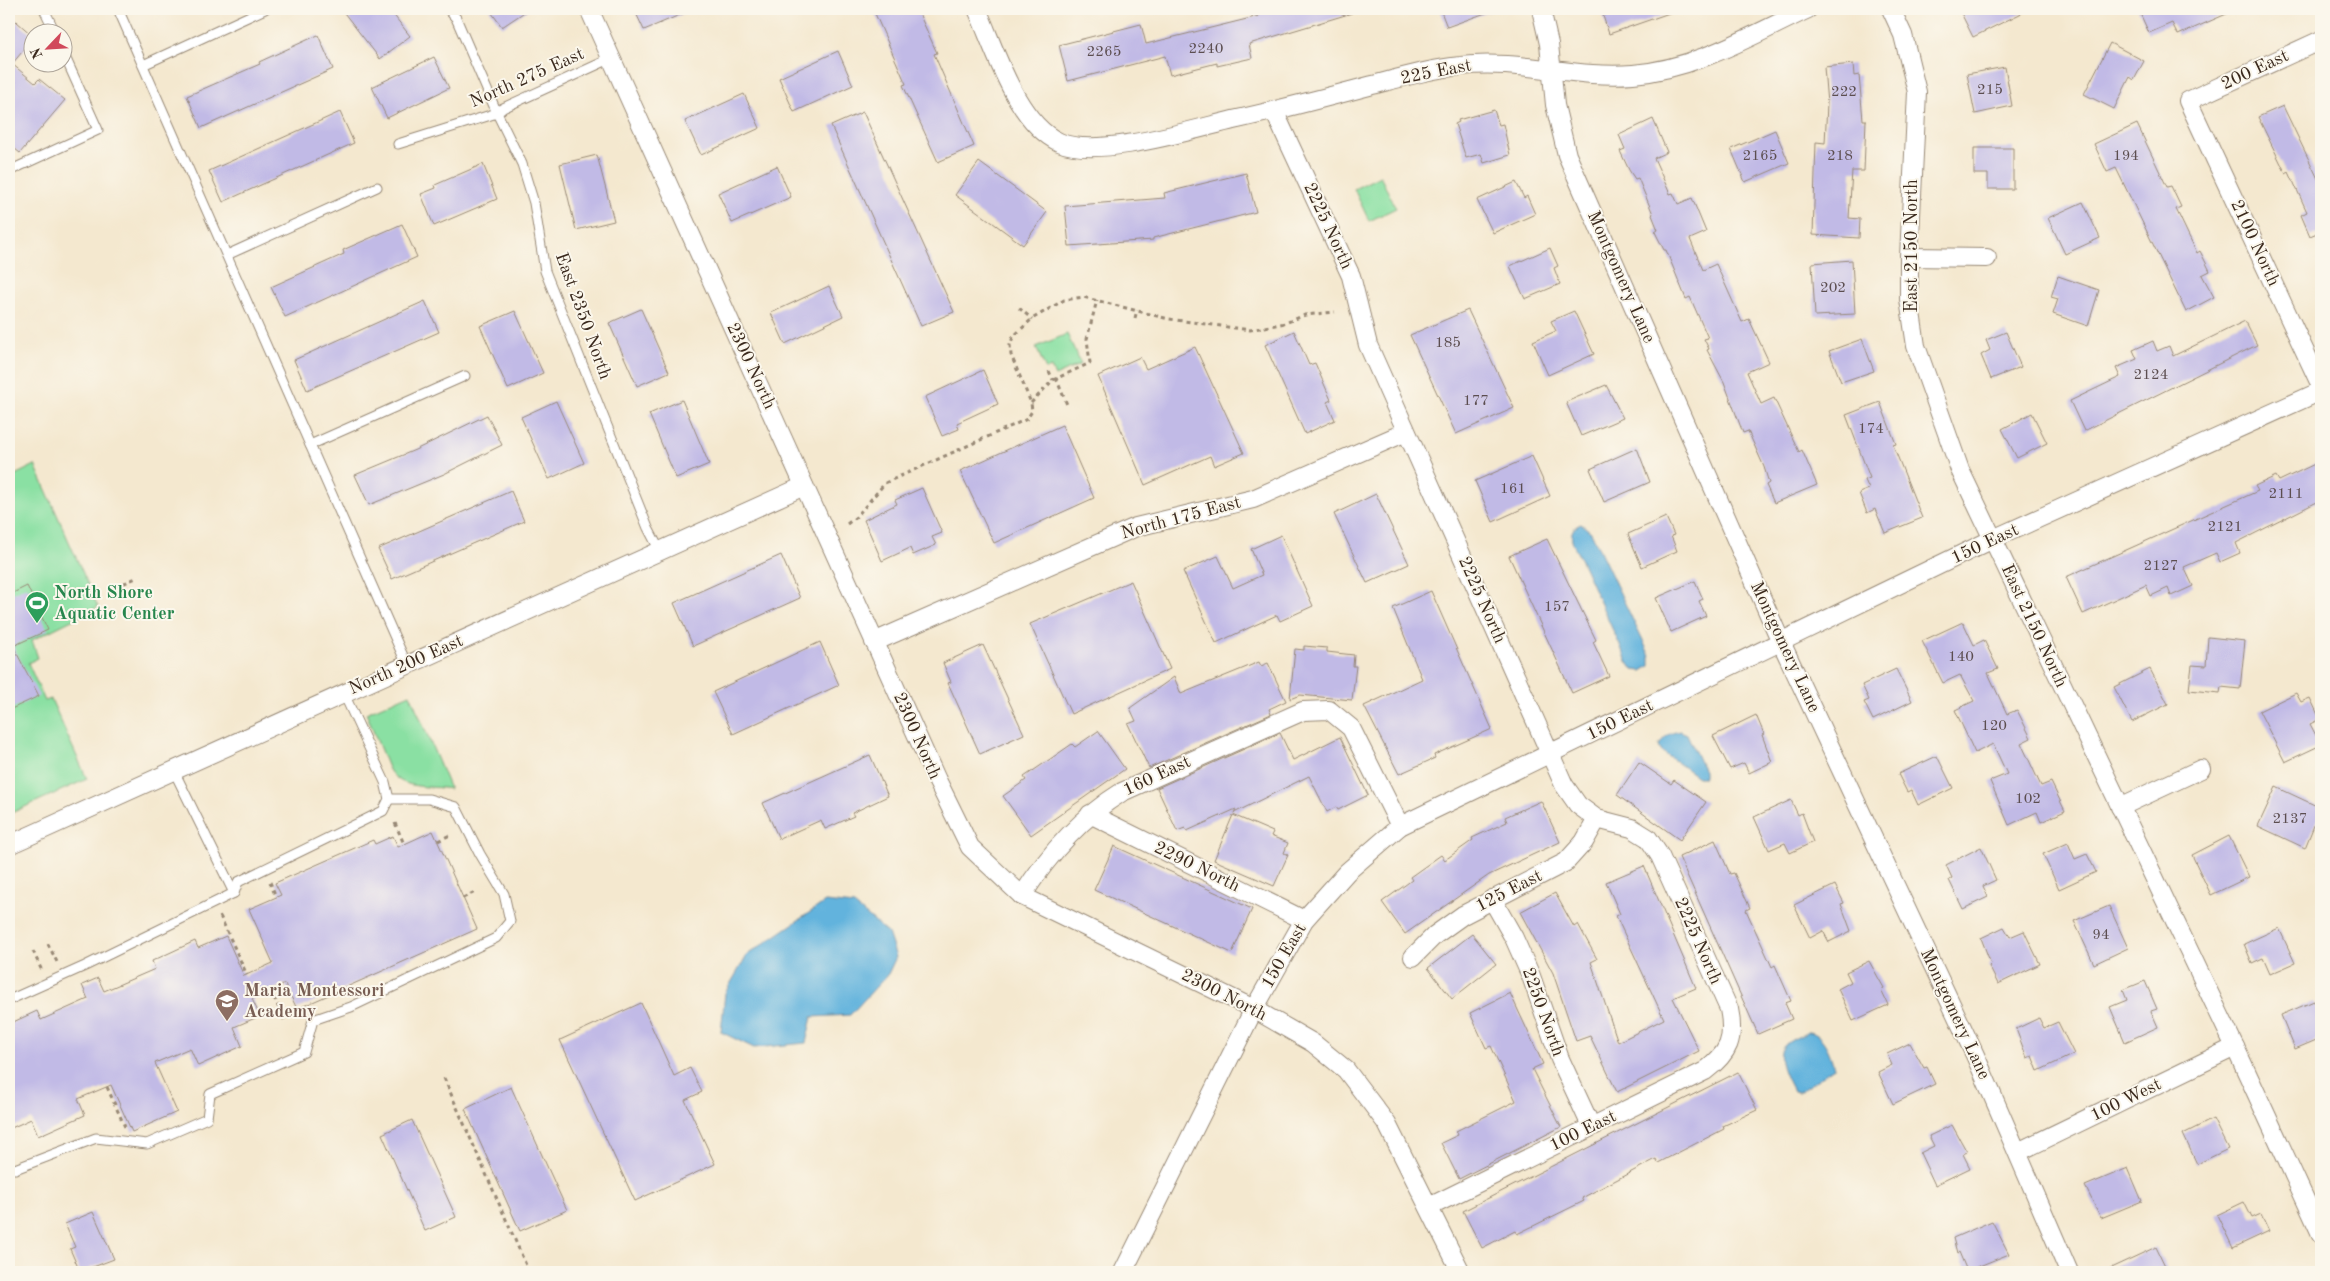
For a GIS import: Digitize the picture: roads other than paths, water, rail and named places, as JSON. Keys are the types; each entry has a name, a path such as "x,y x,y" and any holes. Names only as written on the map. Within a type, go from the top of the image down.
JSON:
{"street":[{"name":"2300 North","path":"589,9 874,642 970,847 1022,896 1254,1009 1313,1044 1346,1070 1387,1124 1460,1272"},
{"name":"225 East","path":"978,9 1017,99 1036,125 1059,142 1086,149 1115,146 1274,111 1414,75 1460,66 1502,64 1607,74 1657,71 1703,57 1808,9"},
{"name":"Montgomery Lane","path":"1541,9 1552,69 1555,105 1567,155 1781,642 1975,1055 2069,1272"},
{"name":"East 2150 North","path":"1891,9 1903,35 1917,92 1909,258 1909,299 1916,346 1960,470 2235,1047 2321,1234"},
{"name":"200 East","path":"2188,101 2321,40"},
{"name":"2100 North","path":"2188,101 2321,386"},
{"name":"2225 North","path":"1274,111 1351,276 1368,345 1564,785 1578,805 1597,819 1632,828 1648,838 1660,856 1728,1009 1732,1026 1729,1045"},
{"path":"1909,258 1987,258"},
{"name":"150 East","path":"1124,1272 1254,1009 1304,920 1347,872 1400,826 1993,539 2321,391"},
{"name":"North 175 East","path":"874,642 1136,527 1254,499 1406,432"},
{"name":"North 200 East","path":"9,845 804,486"},
{"name":"160 East","path":"1022,896 1041,866 1090,814 1122,792 1302,711 1329,710 1352,728 1400,826"},
{"path":"2120,807 2201,769"},
{"name":"2290 North","path":"1090,814 1304,920"},
{"name":"125 East","path":"1413,957 1435,935 1463,915 1566,862 1584,842 1597,819"},
{"name":"2250 North","path":"1492,899 1514,938 1531,976 1560,1059 1591,1126"},
{"name":"100 East","path":"1429,1206 1705,1071 1718,1061 1729,1045"},
{"name":"100 West","path":"2018,1152 2235,1047"}],"lane":[{"path":"44,9 50,22"},
{"path":"118,9 407,665"},
{"path":"143,65 265,9"},
{"name":"East 2350 North","path":"448,9 456,18 497,114 522,164 534,203 545,271 648,528 660,551"},
{"name":"North 275 East","path":"398,144 497,114 504,108 612,58"},
{"path":"9,172 98,130 72,72"},
{"path":"227,255 377,187"},
{"path":"310,445 464,376"},
{"path":"9,1000 63,976 234,893 238,882 382,812 389,799 385,782 344,694"},
{"path":"174,771 234,893"},
{"path":"9,1167 15,1169 96,1138 147,1144 207,1118 210,1094 304,1052 313,1020 360,1003 496,938 510,921 504,894 480,854 456,807 429,799 389,799"}],"water":[{"path":"1581,524 1591,532 1650,656 1650,666 1642,671 1633,670 1627,661 1572,541 1573,530"},
{"path":"1680,731 1687,734 1704,771 1704,777 1698,777 1661,751 1659,746 1665,737"},
{"path":"825,902 854,905 888,933 896,957 888,974 850,1015 812,1017 806,1043 754,1048 721,1032 725,993 747,955"},
{"path":"1808,1032 1818,1036 1826,1045 1834,1068 1799,1092 1793,1091 1783,1069 1780,1056 1781,1051 1789,1042"}],"place":[{"name":"North Shore Aquatic Center","path":"37,624"},
{"name":"Maria Montessori Academy","path":"227,1022"}]}
